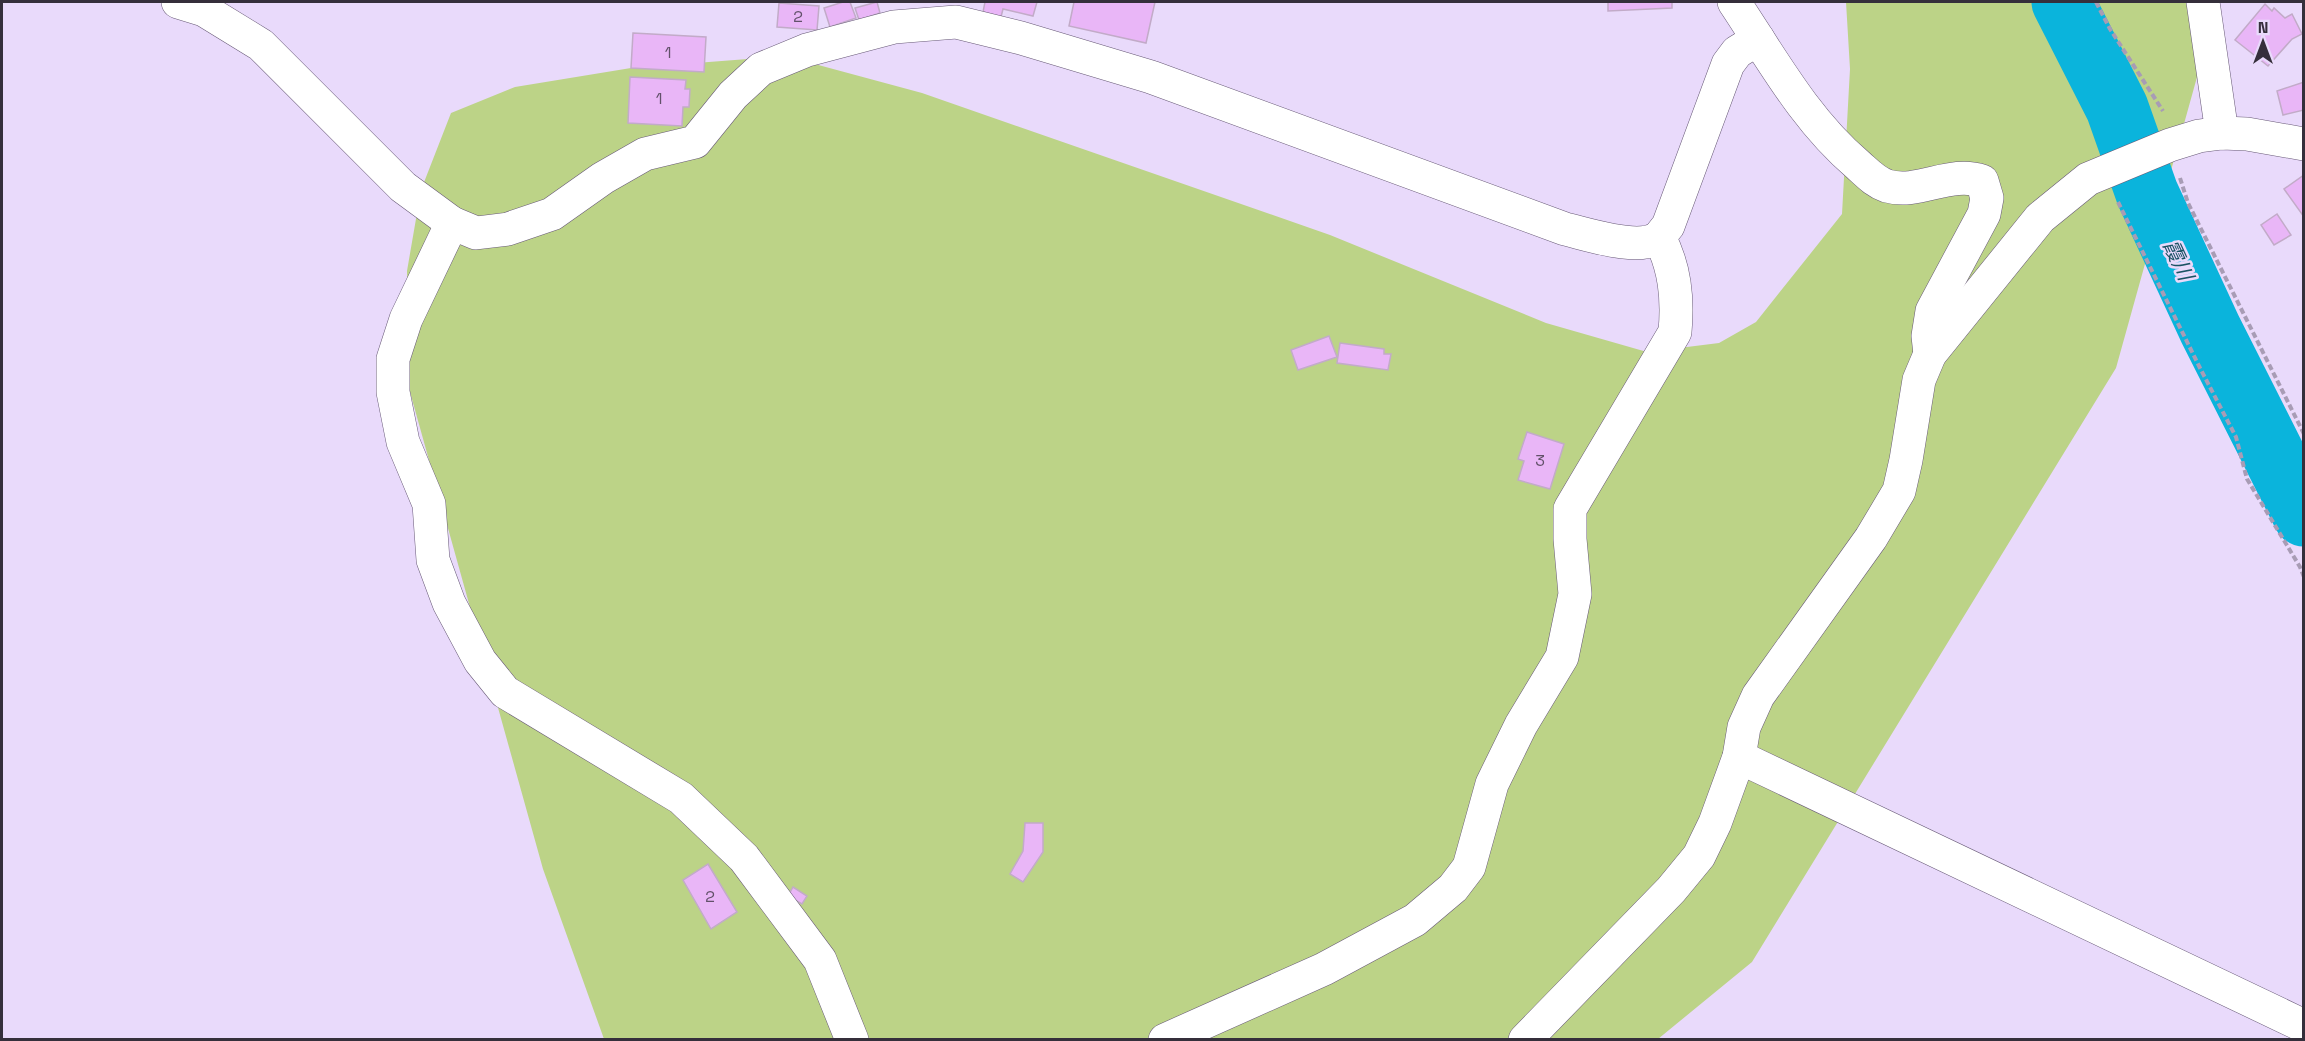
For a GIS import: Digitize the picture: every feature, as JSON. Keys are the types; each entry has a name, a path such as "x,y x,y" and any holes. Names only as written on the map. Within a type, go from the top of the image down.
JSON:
{"street":[{"path":"183,2 204,10 261,45 404,187 452,223 476,233 508,229 552,214 603,178 645,154 695,142 733,95 761,69 807,50 894,27 956,22 1021,38 1151,77 1565,229 1617,241 1647,242 1659,237 1668,226 1728,64 1737,52 1758,39"},
{"path":"1734,2 1798,100 1840,150 1875,180 1897,187 1921,186 1970,177 1982,181 1987,198 1984,214 1932,311 1928,336 1930,354"},
{"path":"2203,2 2222,133"},
{"path":"1525,1040 1671,890 1699,856 1715,823 1739,757 1744,727 1758,696 1871,538 1899,491 1919,380 1930,354 2040,218 2088,179 2199,136 2222,133 2247,134 2304,144"},
{"path":"452,223 406,319 393,359 393,392 403,442 429,504 433,560 448,603 480,661 505,692 681,798 744,858 820,960 852,1040"},
{"path":"1165,1040 1324,969 1415,920 1453,888 1469,867 1492,784 1521,725 1562,657 1575,594 1569,539 1570,509 1675,332 1677,312 1674,280 1668,254 1659,237"},
{"path":"1739,757 2304,1026"}],"path":[{"path":"2096,2 2110,29 2168,120 2166,147 2188,202 2304,434"},
{"path":"2110,169 2194,358 2236,437 2247,479 2304,577"}],"green space":[{"path":"1846,2 2209,2 2204,52 2116,368 1752,962 1658,1039 604,1039 543,869 410,392 407,271 421,190 451,113 515,87 631,68 785,56 922,93 1330,235 1546,323 1647,352 1719,343 1756,322 1842,214 1850,69"}],"building":[{"path":"850,2 856,18 830,27 824,8"},
{"path":"877,2 880,13 859,20 855,8"},
{"path":"985,2 1037,2 1033,16 1003,9 1001,17 983,12"},
{"path":"1074,2 1155,2 1146,43 1069,26"},
{"path":"1608,2 1672,2 1672,8 1608,11"},
{"path":"779,3 819,6 817,30 777,27"},
{"path":"2265,4 2272,11 2274,8 2285,18 2292,14 2302,34 2292,39 2268,66 2235,40"},
{"path":"633,33 706,37 704,72 631,68"},
{"path":"630,77 686,80 685,89 690,89 689,107 683,107 682,126 628,123"},
{"path":"2304,82 2304,110 2283,115 2277,91"},
{"path":"2304,175 2304,217 2284,189"},
{"path":"2277,214 2291,235 2274,245 2261,225"},
{"path":"1329,336 1337,357 1298,370 1291,350"},
{"path":"1340,343 1384,349 1384,354 1391,354 1388,370 1337,363"},
{"path":"1527,432 1564,444 1550,489 1518,480 1524,461 1518,459"},
{"path":"1025,823 1043,823 1043,852 1023,882 1010,874 1023,851"},
{"path":"708,864 737,912 711,929 683,880"},
{"path":"793,887 807,896 802,904 788,896"}],"waterway":[{"name":"霞川","path":"2063,2 2117,108 2147,193 2210,329 2304,515"}]}
